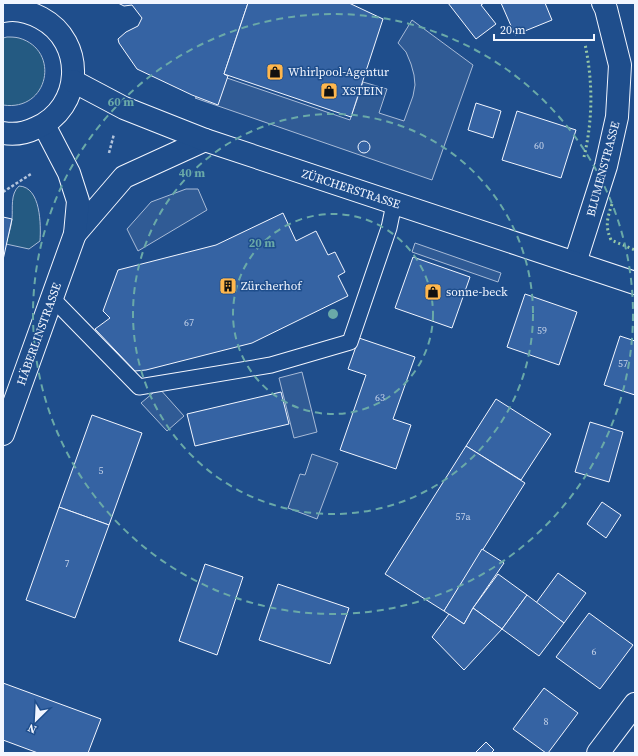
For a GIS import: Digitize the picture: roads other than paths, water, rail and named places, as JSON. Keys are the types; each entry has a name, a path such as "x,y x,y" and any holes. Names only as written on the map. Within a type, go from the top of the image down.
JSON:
{"street":[{"name":"BLUMENSTRASSE","path":"575,263 606,166 617,117 620,65 606,9 603,3"},
{"path":"3,133 9,134 27,132 44,125 58,114 68,98 73,81 72,59 64,39 50,23 31,13 7,8"},
{"name":"ZÜRCHERSTRASSE","path":"73,81 124,108 205,140 635,283"},
{"name":"HÄBERLINSTRASSE","path":"3,434 75,234 78,201 69,172 44,125"},
{"name":"HÄBERLINSTRASSE","path":"75,234 124,177 205,140"},
{"path":"598,753 635,704"}],"lane":[{"path":"52,297 139,387 271,365 350,342 389,228 394,204"}],"place":[{"name":"Whirlpool-Agentur","path":"275,72"},
{"name":"XSTEIN","path":"329,91"},
{"name":"Zürcherhof","path":"228,286"},
{"name":"sonne-beck","path":"433,292"}]}
